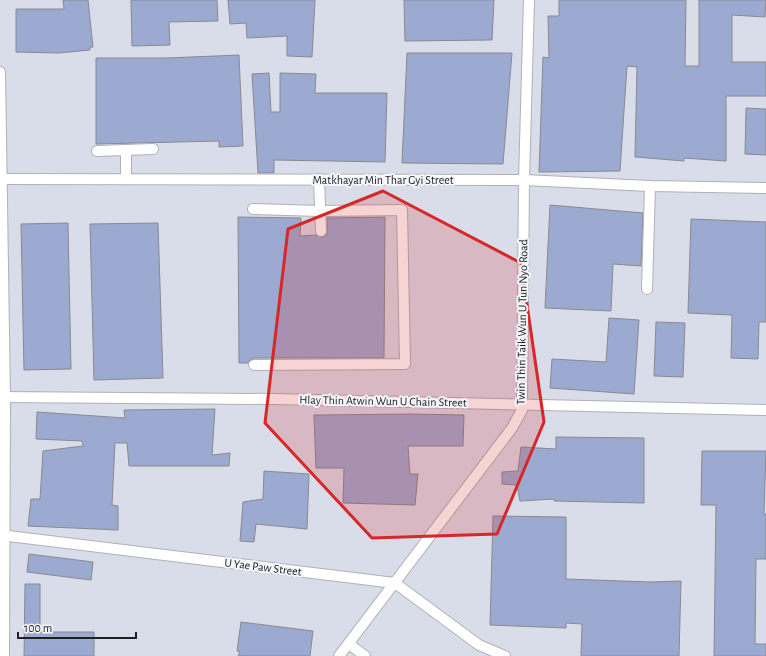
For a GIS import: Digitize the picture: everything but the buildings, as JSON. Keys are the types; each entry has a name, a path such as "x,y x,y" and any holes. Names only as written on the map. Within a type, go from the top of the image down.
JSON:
{"street":[{"name":"Twin Thin Taik Wun U Tun Nyo Road","path":"339,656 396,583 512,428 522,410 524,180 529,0"},
{"path":"0,72 4,656"},
{"path":"97,151 153,149"},
{"path":"126,150 126,179"},
{"name":"Matkhayar Min Thar Gyi Street","path":"1,179 524,180 650,186 766,188"},
{"path":"319,179 321,231"},
{"path":"647,289 650,186"},
{"path":"253,209 320,211 402,210 404,364 254,365"},
{"name":"Hlay Thin Atwin Wun U Chain Street","path":"3,397 272,398 766,410"},
{"name":"U Yae Paw Street","path":"2,535 396,583 479,645 505,656"},
{"path":"349,644 365,656"}],"highlighted area":[{"path":"383,191 521,263 544,422 497,534 372,538 265,423 288,229"}],"shaded area":[{"path":"0,0 766,0 766,656 0,656"}]}
